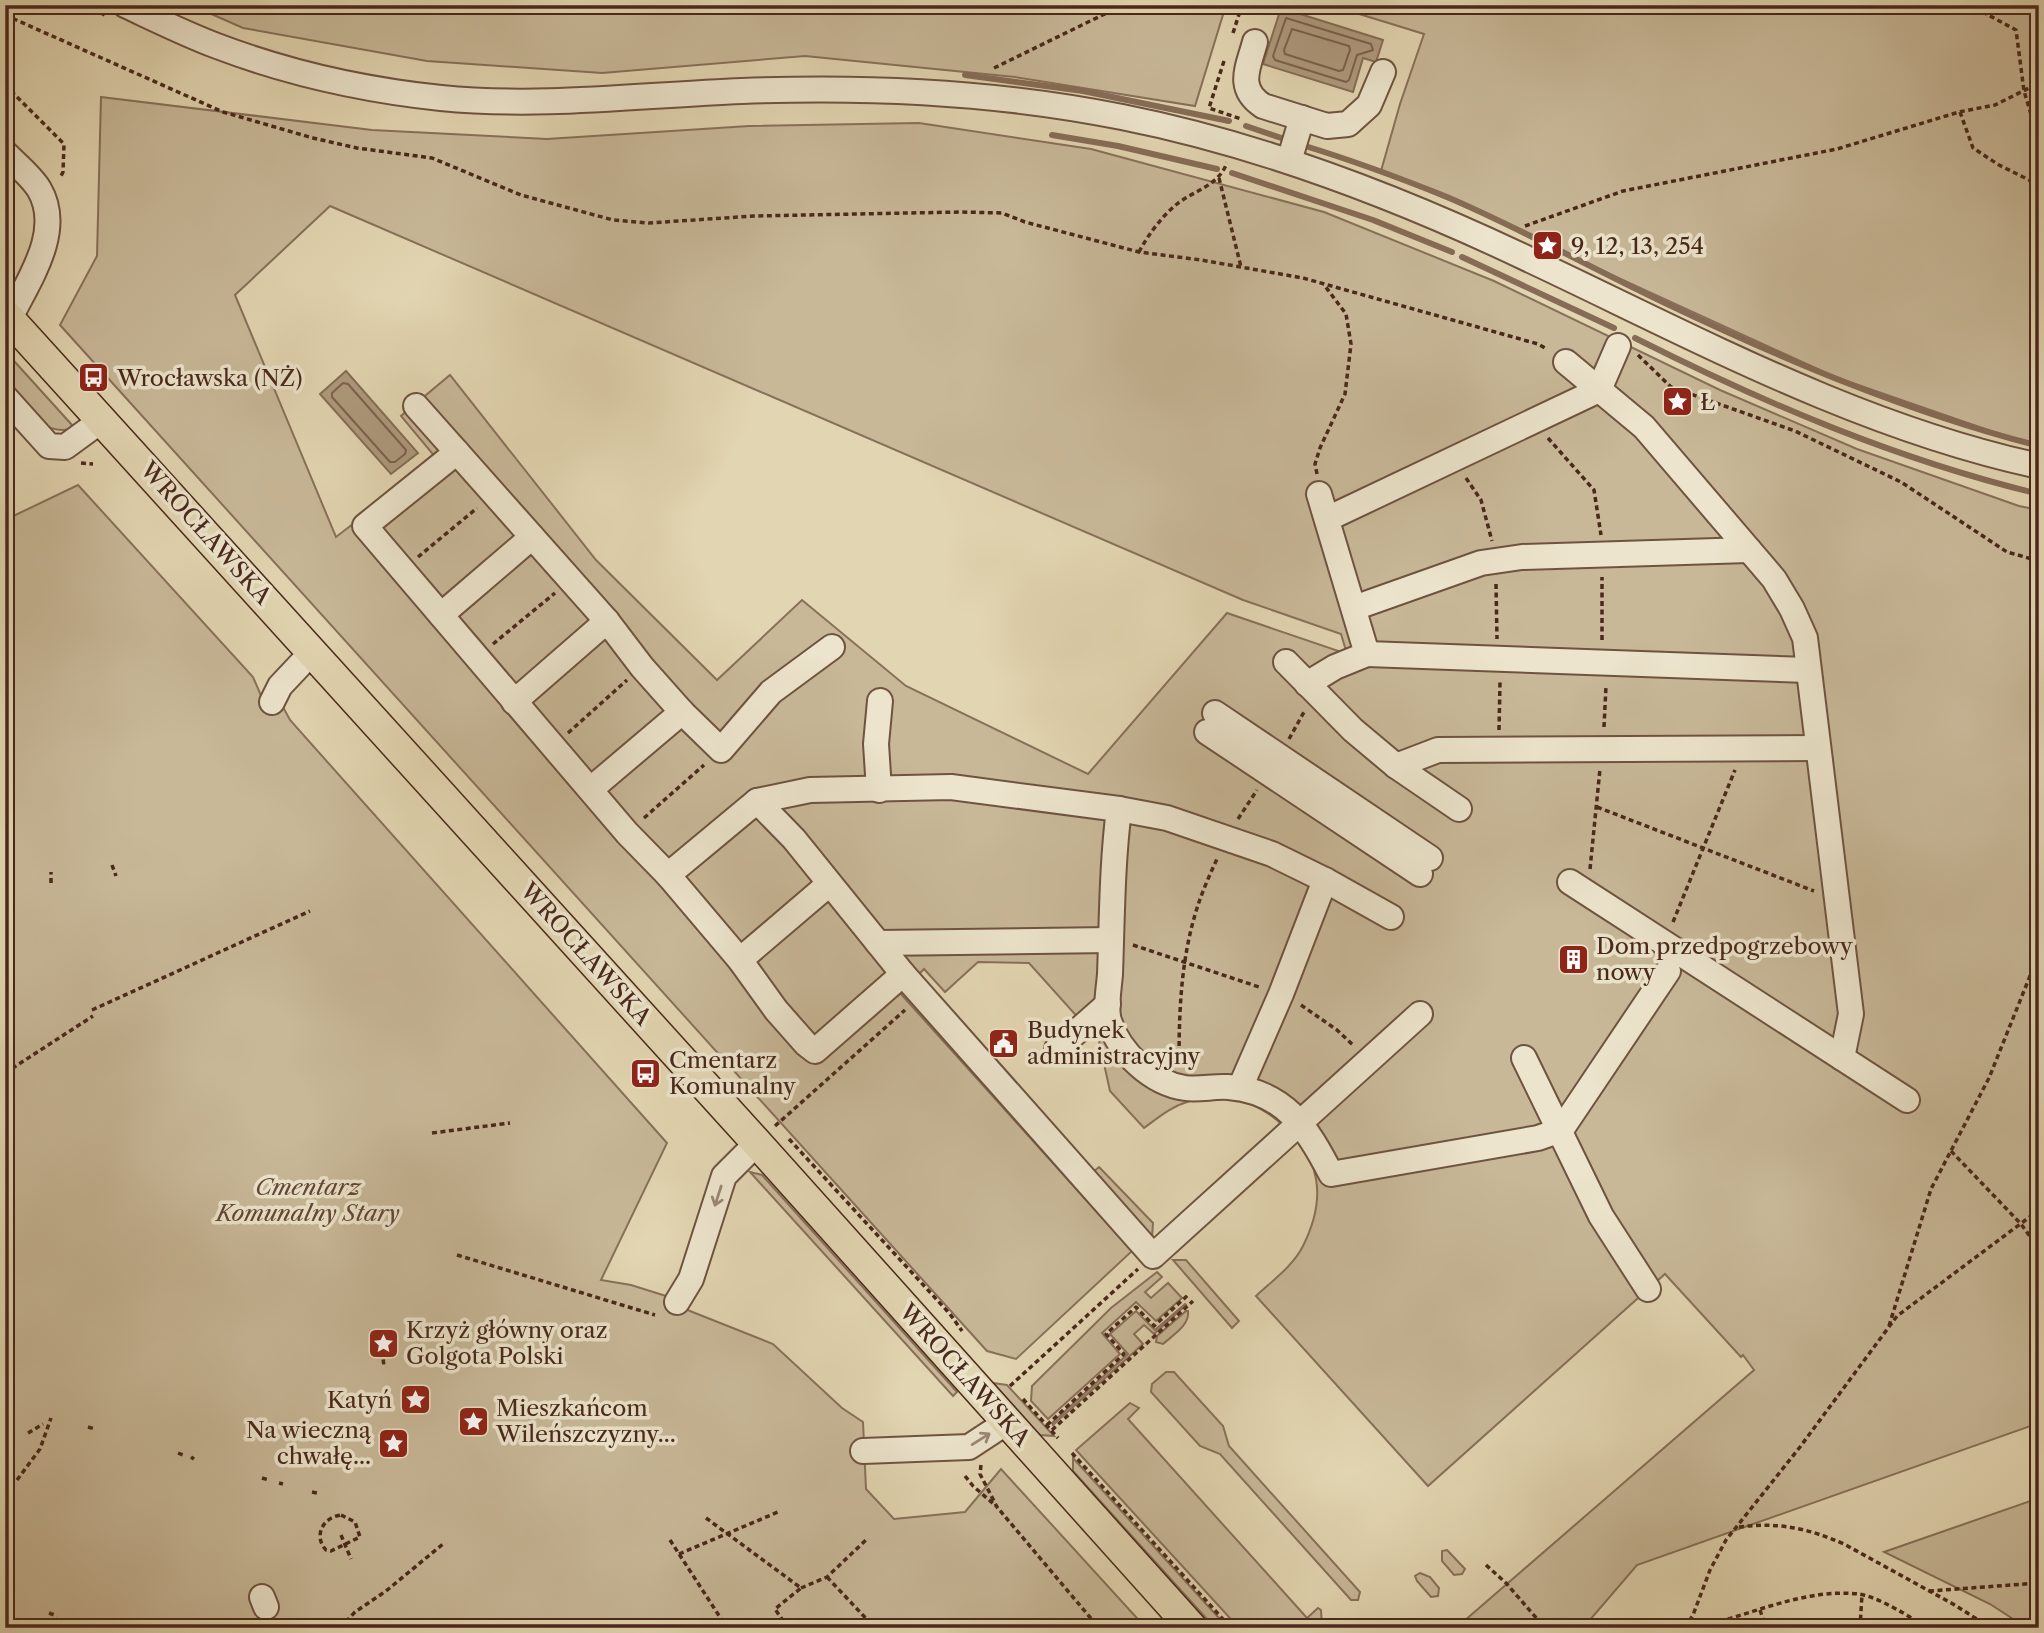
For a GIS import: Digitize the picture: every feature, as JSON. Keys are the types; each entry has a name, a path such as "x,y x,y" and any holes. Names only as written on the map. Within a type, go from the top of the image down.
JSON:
{"main road":[{"name":"WROCŁAWSKA","path":"7,316 757,1143 996,1430 1192,1628"}],"street":[{"path":"117,11 283,68 333,80 441,98 550,103 742,91 875,90 946,93 1010,100 1121,117 1289,161 1395,200 1454,225 1796,386 1913,430 2039,466"},
{"path":"1255,42 1245,78 1248,93 1263,106 1327,126 1348,124 1369,105 1383,72"},
{"path":"1289,161 1302,118"},
{"path":"5,153 39,189 47,209 47,237 35,268 7,316"},
{"path":"1327,519 1599,390 1628,350"},
{"path":"1566,362 1644,427 1774,579 1805,638 1851,1014 1842,1058"},
{"path":"5,397 49,446 65,447 102,420"},
{"path":"416,406 607,621 642,667 721,750 771,692 832,647"},
{"path":"457,452 365,526 627,833 668,875 740,960 776,1010 806,1045 815,1051 912,983"},
{"path":"1320,494 1367,654"},
{"path":"441,615 532,537"},
{"path":"1354,608 1481,563 1522,558 1749,550"},
{"path":"514,702 607,621"},
{"path":"272,702 280,686 313,651"},
{"path":"1311,689 1335,667 1367,654 1808,670"},
{"path":"1286,662 1353,730 1396,766 1459,810"},
{"path":"879,790 876,744 880,701"},
{"path":"591,789 682,712"},
{"path":"1211,723 1425,866"},
{"path":"1396,766 1438,750 1603,740 1744,748 1818,748"},
{"path":"668,875 757,801 810,790 951,787 1167,818 1272,854 1391,917"},
{"path":"757,801 794,839 912,983 1153,1256 1290,1121 1370,1060 1420,1014"},
{"path":"1119,809 1114,844 1108,1019 1122,1049 1151,1075 1180,1086 1255,1090 1316,1146 1331,1174 1538,1138 1561,1130 1668,971"},
{"path":"1240,1088 1281,994 1325,880"},
{"path":"740,960 829,884"},
{"path":"1579,887 1907,1100"},
{"path":"878,943 1111,940"},
{"path":"1057,1049 1108,1004"},
{"path":"1524,1058 1601,1216 1648,1289"},
{"path":"677,1302 691,1279 724,1176 757,1143"},
{"path":"863,1451 969,1447 996,1430"}],"path":[{"path":"85,5 117,11"},
{"path":"994,68 1123,5"},
{"path":"1958,5 1979,10 2016,30 2024,91 2039,141"},
{"path":"5,15 223,112 357,148 432,158 521,195 613,220 649,223 754,216 1002,213 1063,233 1139,252 1241,267 1324,284 1538,344 1566,362"},
{"path":"1525,226 1623,191 1838,149 1959,112 1994,105 2039,83"},
{"path":"5,85 64,144 63,172 47,209"},
{"path":"1959,112 1973,148 1999,165 2039,185"},
{"path":"1139,252 1158,224 1176,205 1219,178 1228,161 1216,158"},
{"path":"1219,178 1241,267"},
{"path":"1320,494 1315,464 1345,394 1351,344 1346,314 1324,284"},
{"path":"1628,350 1671,387 1795,431 1901,482 2007,552 2039,561"},
{"path":"1534,421 1594,490 1600,524"},
{"path":"1453,459 1481,500 1490,529"},
{"path":"403,570 495,494"},
{"path":"1601,638 1603,555"},
{"path":"1496,561 1497,637"},
{"path":"477,657 570,581"},
{"path":"553,747 642,667"},
{"path":"1499,731 1500,675"},
{"path":"1579,887 1597,807 1606,680"},
{"path":"1180,1086 1179,1006 1184,962 1198,905 1226,837 1273,765 1311,689"},
{"path":"1665,943 1744,748"},
{"path":"627,833 721,750"},
{"path":"1597,807 1837,899"},
{"path":"112,865 116,876"},
{"path":"51,872 51,883"},
{"path":"92,1010 310,911"},
{"path":"1111,940 1281,994 1317,1015 1370,1060"},
{"path":"1889,1328 1931,1189 1990,1078 2032,971 2039,963"},
{"path":"757,1143 912,983"},
{"path":"5,1073 93,1016"},
{"path":"432,1133 510,1123"},
{"path":"1951,1151 2021,1224 2039,1249"},
{"path":"1685,1628 1726,1540 1897,1316 2039,1210"},
{"path":"457,1255 655,1315"},
{"path":"1010,1386 1153,1256"},
{"path":"1047,1424 1124,1354 1106,1334 1136,1307 1154,1326 1188,1295"},
{"path":"1052,1430 1193,1301"},
{"path":"382,1351 384,1366"},
{"path":"17,1480 40,1449 51,1418"},
{"path":"28,1433 43,1424"},
{"path":"88,1427 95,1429"},
{"path":"996,1430 980,1474 997,1507"},
{"path":"1072,1453 1231,1628"},
{"path":"965,1476 997,1507 1099,1628"},
{"path":"262,1478 269,1480"},
{"path":"679,1554 778,1512"},
{"path":"332,1517 347,1517 358,1528 360,1537 345,1545 331,1551 321,1544 322,1527 332,1517"},
{"path":"706,1518 801,1588"},
{"path":"1737,1528 1762,1524 1792,1526 1826,1536 1929,1591 1991,1628"},
{"path":"341,1535 351,1559"},
{"path":"788,1628 775,1609 801,1588 827,1577 867,1539"},
{"path":"670,1540 727,1628"},
{"path":"340,1628 355,1612 386,1591 443,1544"},
{"path":"1486,1565 1506,1583 1545,1628"},
{"path":"827,1577 875,1628"},
{"path":"1929,1591 2039,1583"},
{"path":"1695,1628 1816,1594 1862,1594 1911,1617 1927,1628"},
{"path":"1860,1628 1862,1594"},
{"path":"1760,1610 1766,1628"},
{"path":"49,1612 57,1616"}],"green space":[{"path":"191,5 1226,5 1195,106 1015,77 805,56 602,73 427,61 243,28"},
{"path":"1330,5 2039,5 2039,444 2011,438 1835,377 1579,260 1518,229 1381,171 1424,34"},
{"path":"101,97 372,130 547,139 749,126 919,123 1091,149 1324,212 1494,281 1720,390 1857,449 2019,506 2039,510 2039,1423 1637,1565 1583,1628 1456,1628 1754,1370 1743,1355 1741,1357 1665,1274 1428,1486 1256,1296 1294,1260 1313,1222 1317,1196 1316,1179 1311,1163 1300,1145 1287,1129 1263,1111 1250,1104 1221,1098 1183,1103 1144,1128 1110,1091 1099,1041 1029,963 978,962 945,992 924,969 900,993 1132,1251 1016,1359 987,1351 60,325 97,256","holes":["330,206 1243,600 1341,634 1347,654 1227,613 1088,774 906,686 802,600 717,680 596,560 450,375 401,416 437,459 336,537 235,295"]},
{"path":"5,351 72,425 70,429 60,430 42,424 5,388"},
{"name":"Cmentarz Komunalny Stary","path":"78,485 253,677 262,698 283,707 290,720 667,1143 601,1280 631,1285 666,1296 690,1311 773,1344 842,1408 863,1422 866,1489 894,1519 965,1512 1001,1469 1146,1628 5,1628 5,520"},
{"path":"1099,1167 1153,1223 1152,1238 1093,1172"},
{"path":"750,1172 762,1175 957,1392 953,1396"},
{"path":"1173,1260 1186,1260 1239,1321 1232,1328"},
{"path":"1157,1272 1162,1277 1145,1292 1151,1298 1168,1283 1182,1298 1156,1321 1136,1302 1102,1333 1120,1354 1048,1419 1031,1401 1032,1386 1111,1308"},
{"path":"1185,1304 1154,1334 1144,1325 1134,1334 1143,1344 1053,1425 1052,1423 1128,1354 1110,1334 1136,1311 1155,1330"},
{"path":"1186,1311 1188,1316 1180,1329 1163,1344 1156,1342 1157,1336"},
{"path":"1166,1372 1174,1372 1223,1426 1229,1446 1360,1592 1358,1600 1351,1600 1220,1454 1200,1446 1151,1392 1152,1384"},
{"path":"993,1383 1007,1385 1054,1436 1040,1435"},
{"path":"1130,1403 1139,1408 1128,1419 1307,1618 1318,1608 1321,1610 1322,1628 1239,1628 1076,1450"},
{"path":"1073,1458 1228,1628 1215,1628 1073,1471"},
{"path":"2039,1498 2039,1628 2027,1628 1990,1604 1884,1552"},
{"path":"1447,1550 1465,1569 1462,1574 1454,1575 1442,1561 1442,1551"},
{"path":"1420,1573 1430,1577 1439,1588 1438,1596 1431,1597 1417,1581 1415,1576"}],"water":[{"path":"1281,8 1383,40 1376,62 1363,58 1353,92 1263,64"},
{"path":"346,371 418,453 391,474 320,394"}],"waterway":[{"path":"965,75 1083,91 1229,121"},
{"path":"1246,126 1287,140"},
{"path":"1052,135 1118,146 1217,169"},
{"path":"1302,145 1447,197 1667,304 1803,365 1896,402 2039,446"},
{"path":"1232,173 1373,220 1452,252"},
{"path":"1462,257 1614,328"},
{"path":"1635,338 1832,428 1935,464 2039,494"}],"place":[{"name":"9, 12, 13, 254","path":"1548,246"},
{"name":"Wrocławska (NŻ)","path":"94,378"},
{"name":"Ł","path":"1677,402"},
{"name":"Dom przedpogrzebowy nowy","path":"1573,959"},
{"name":"Budynek administracyjny","path":"1004,1043"},
{"name":"Cmentarz Komunalny","path":"646,1073"},
{"name":"Krzyż główny oraz Golgota Polski","path":"383,1343"},
{"name":"Katyń","path":"415,1400"},
{"name":"Mieszkańcom Wileńszczyzny...","path":"473,1421"},
{"name":"Na wieczną chwałę...","path":"394,1443"}]}
